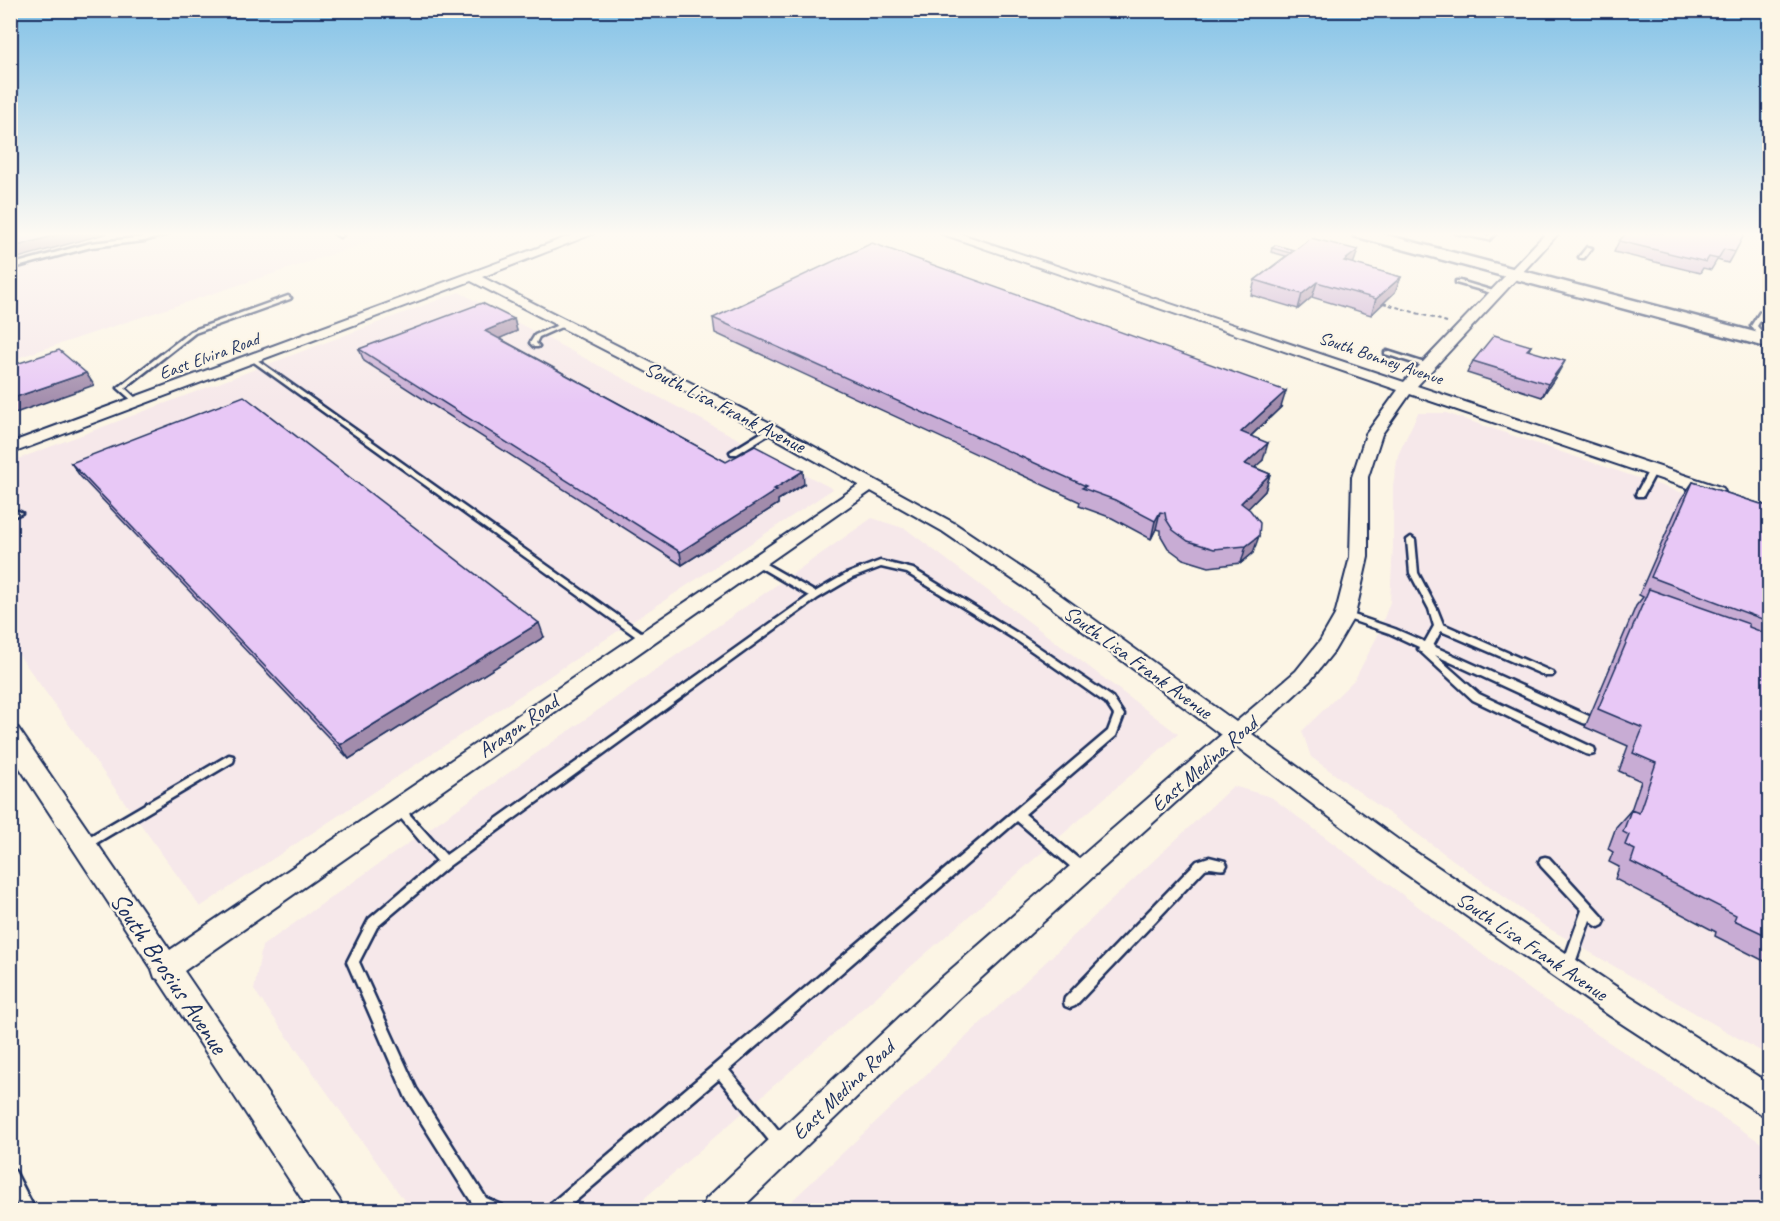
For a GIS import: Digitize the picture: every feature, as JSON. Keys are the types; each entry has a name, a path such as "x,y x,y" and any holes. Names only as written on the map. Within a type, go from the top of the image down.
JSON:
{"street":[{"name":"East Elvira Road","path":"10,449 438,290"},
{"name":"South Lisa Frank Avenue","path":"498,290 772,430 872,483 948,527 1031,583 1402,857 1567,970 1770,1102"},
{"name":"South Bonney Avenue","path":"1117,290 1727,495"},
{"name":"East Medina Road","path":"717,1210 950,988 1303,676 1327,646 1345,615 1359,557 1360,477 1374,434 1408,387 1500,290"},
{"path":"1575,290 1768,340"},
{"name":"Aragon Road","path":"165,969 872,483"},
{"name":"South Brosius Avenue","path":"10,734 328,1210"}],"lane":[{"path":"1486,290 1497,293"},
{"path":"137,402 121,388 193,332 288,298"},
{"path":"1768,340 1754,326 1762,313 1770,312"},
{"path":"536,346 533,344 537,336 565,324"},
{"path":"1387,353 1429,366"},
{"path":"253,359 645,639"},
{"path":"734,452 772,430"},
{"path":"1641,494 1653,470"},
{"path":"1411,540 1414,573 1433,609 1439,626 1549,674"},
{"path":"757,562 815,596"},
{"path":"497,1210 481,1204 411,1094 353,962 373,923 445,862 815,596 849,576 880,564 910,571 1019,638 1109,700 1119,715 1112,733 554,1210"},
{"path":"1345,615 1415,641 1427,649 1587,720"},
{"path":"1427,649 1439,626"},
{"path":"1427,649 1476,697 1590,751"},
{"path":"83,846 229,759"},
{"path":"398,809 445,862"},
{"path":"1017,814 1083,870"},
{"path":"1545,861 1599,921"},
{"path":"1070,1002 1201,865 1209,862 1221,865"},
{"path":"1567,970 1588,909"},
{"path":"720,1069 783,1147"},
{"path":"10,1176 28,1210"}],"path":[{"path":"1383,303 1465,327"}],"shaded area":[{"path":"11,290 224,290 11,360"},
{"path":"459,292 833,489 200,907 11,644 10,462"},
{"path":"1418,413 1446,413 1769,522 1769,1056 1543,925 1311,757 1302,731 1355,679 1377,637 1390,602 1393,486 1398,455"},
{"path":"872,518 906,529 1178,734 631,1210 411,1210 254,990 262,946"},
{"path":"1233,786 1271,797 1536,994 1769,1148 1769,1210 782,1210"}],"building":[{"path":"772,290 1003,290 1286,391 1241,432 1268,443 1245,464 1270,474 1241,503 1260,523 1259,536 1246,546 1214,549 1188,541 1173,530 1165,513 1160,512 1155,521 1115,500 1082,488 1086,486 713,318"},
{"path":"1289,290 1307,290 1302,294"},
{"path":"1345,290 1386,290 1376,299"},
{"path":"482,303 514,319 485,331 726,462 755,446 803,471 680,552 359,349"},
{"path":"1494,335 1531,346 1527,350 1565,361 1548,384 1473,361"},
{"path":"59,350 86,373 10,399 10,366"},
{"path":"244,396 539,623 340,745 71,463"},
{"path":"1693,482 1770,507 1770,622 1651,577"},
{"path":"1649,589 1749,624 1749,627 1770,635 1770,937 1734,920 1736,915 1631,862 1635,850 1625,845 1629,835 1623,832 1631,810 1639,813 1656,763 1633,753 1643,728 1598,709"}]}
